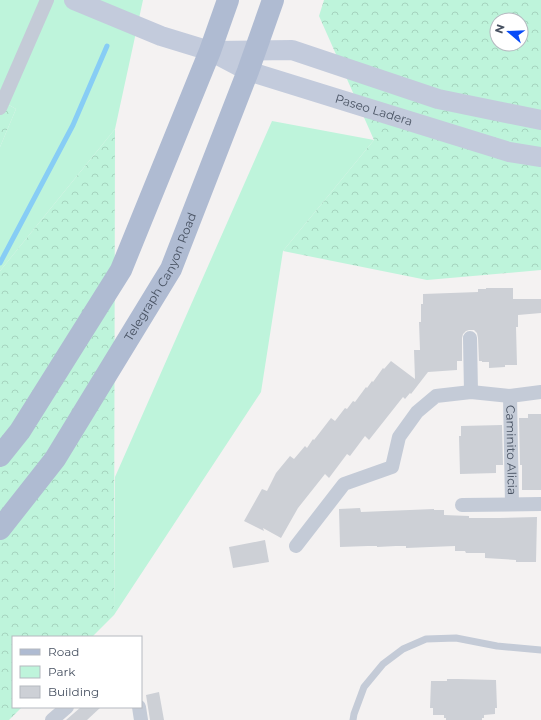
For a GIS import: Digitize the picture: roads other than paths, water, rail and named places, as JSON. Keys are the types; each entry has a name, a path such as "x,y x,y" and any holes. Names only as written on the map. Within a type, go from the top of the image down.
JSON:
{"main road":[{"name":"Paseo Ladera","path":"74,0 161,36 210,51 248,71 510,152 541,157"},
{"path":"0,456 20,430 121,270 210,51 228,0"},
{"name":"Telegraph Canyon Road","path":"0,529 55,459 171,270 256,51 273,0"},
{"name":"Paseo Ladera","path":"210,51 292,50 438,99 541,120"}],"street":[{"path":"0,108 47,0"},
{"path":"470,338 471,392"},
{"path":"296,546 344,484 392,467 399,437 417,412 436,396 471,392 510,396 541,392"},
{"name":"Caminito Alicia","path":"510,396 512,504"},
{"name":"Caminito Alicia","path":"462,505 541,504"},
{"path":"52,720 66,708"},
{"path":"139,708 141,720"}],"lane":[{"path":"353,720 364,687 383,664 403,649 426,640 456,638 496,646 541,650"}],"waterway":[{"path":"0,263 73,125 107,46"}]}
